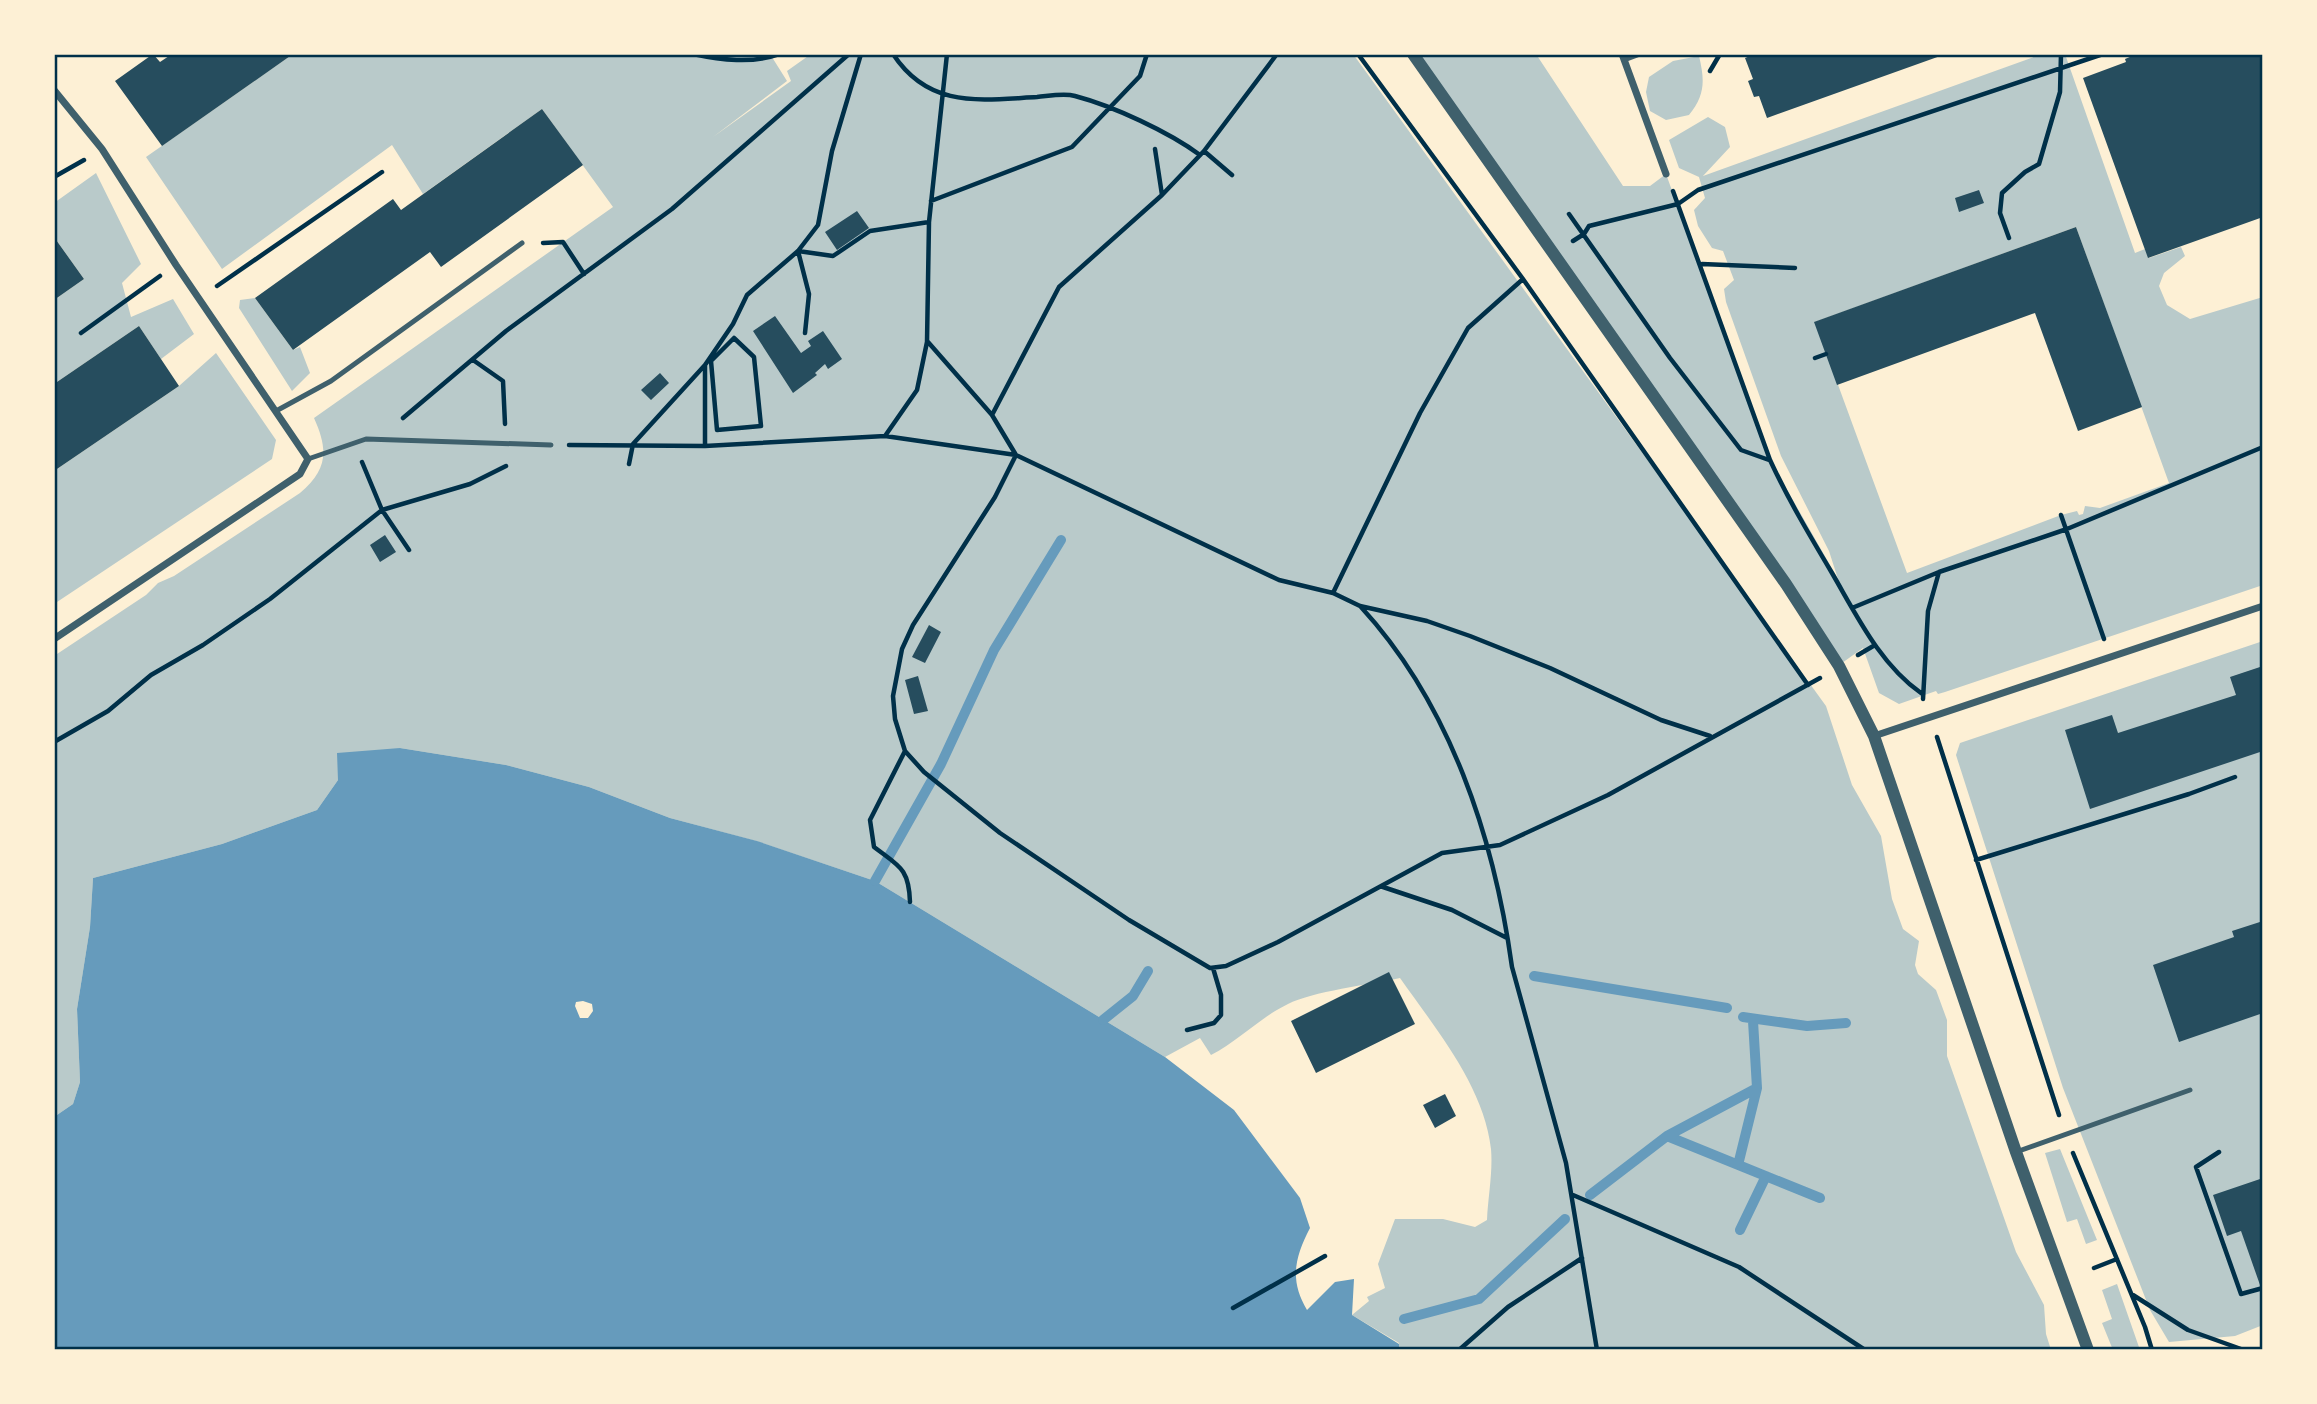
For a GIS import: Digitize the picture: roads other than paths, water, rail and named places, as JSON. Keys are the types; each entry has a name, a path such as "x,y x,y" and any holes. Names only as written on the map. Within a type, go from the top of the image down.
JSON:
{"street":[{"path":"1413,54 1555,252 1786,584 1839,666 1874,736 2016,1152 2088,1350"},
{"path":"1623,57 1666,174"},
{"path":"54,90 102,149 176,265 308,459 300,474 54,639"},
{"path":"1874,736 2263,606"}],"lane":[{"path":"1623,57 1640,54"},
{"path":"276,411 331,381 522,243"},
{"path":"308,459 366,439 551,445"},
{"path":"2016,1152 2190,1090"}],"water":[{"path":"400,748 506,765 589,787 670,818 757,841 875,881 1165,1057 1234,1110 1300,1198 1310,1228 1298,1259 1296,1279 1307,1310 1335,1282 1354,1279 1352,1315 1399,1344 1399,1350 54,1350 54,1117 73,1104 80,1082 77,1009 90,927 93,878 222,844 317,810 338,780 337,753","holes":["576,1002 592,1004 593,1011 588,1018 580,1018"]}],"waterway":[{"path":"875,881 941,764 994,650 1061,540"},
{"path":"1103,1020 1133,996 1148,971"},
{"path":"1534,976 1727,1008"},
{"path":"1743,1017 1807,1026 1846,1023"},
{"path":"1738,1165 1757,1088 1753,1021"},
{"path":"1590,1195 1667,1136 1757,1088"},
{"path":"1667,1136 1820,1198"},
{"path":"1740,1230 1766,1176"},
{"path":"1404,1319 1479,1299 1565,1219"}]}
